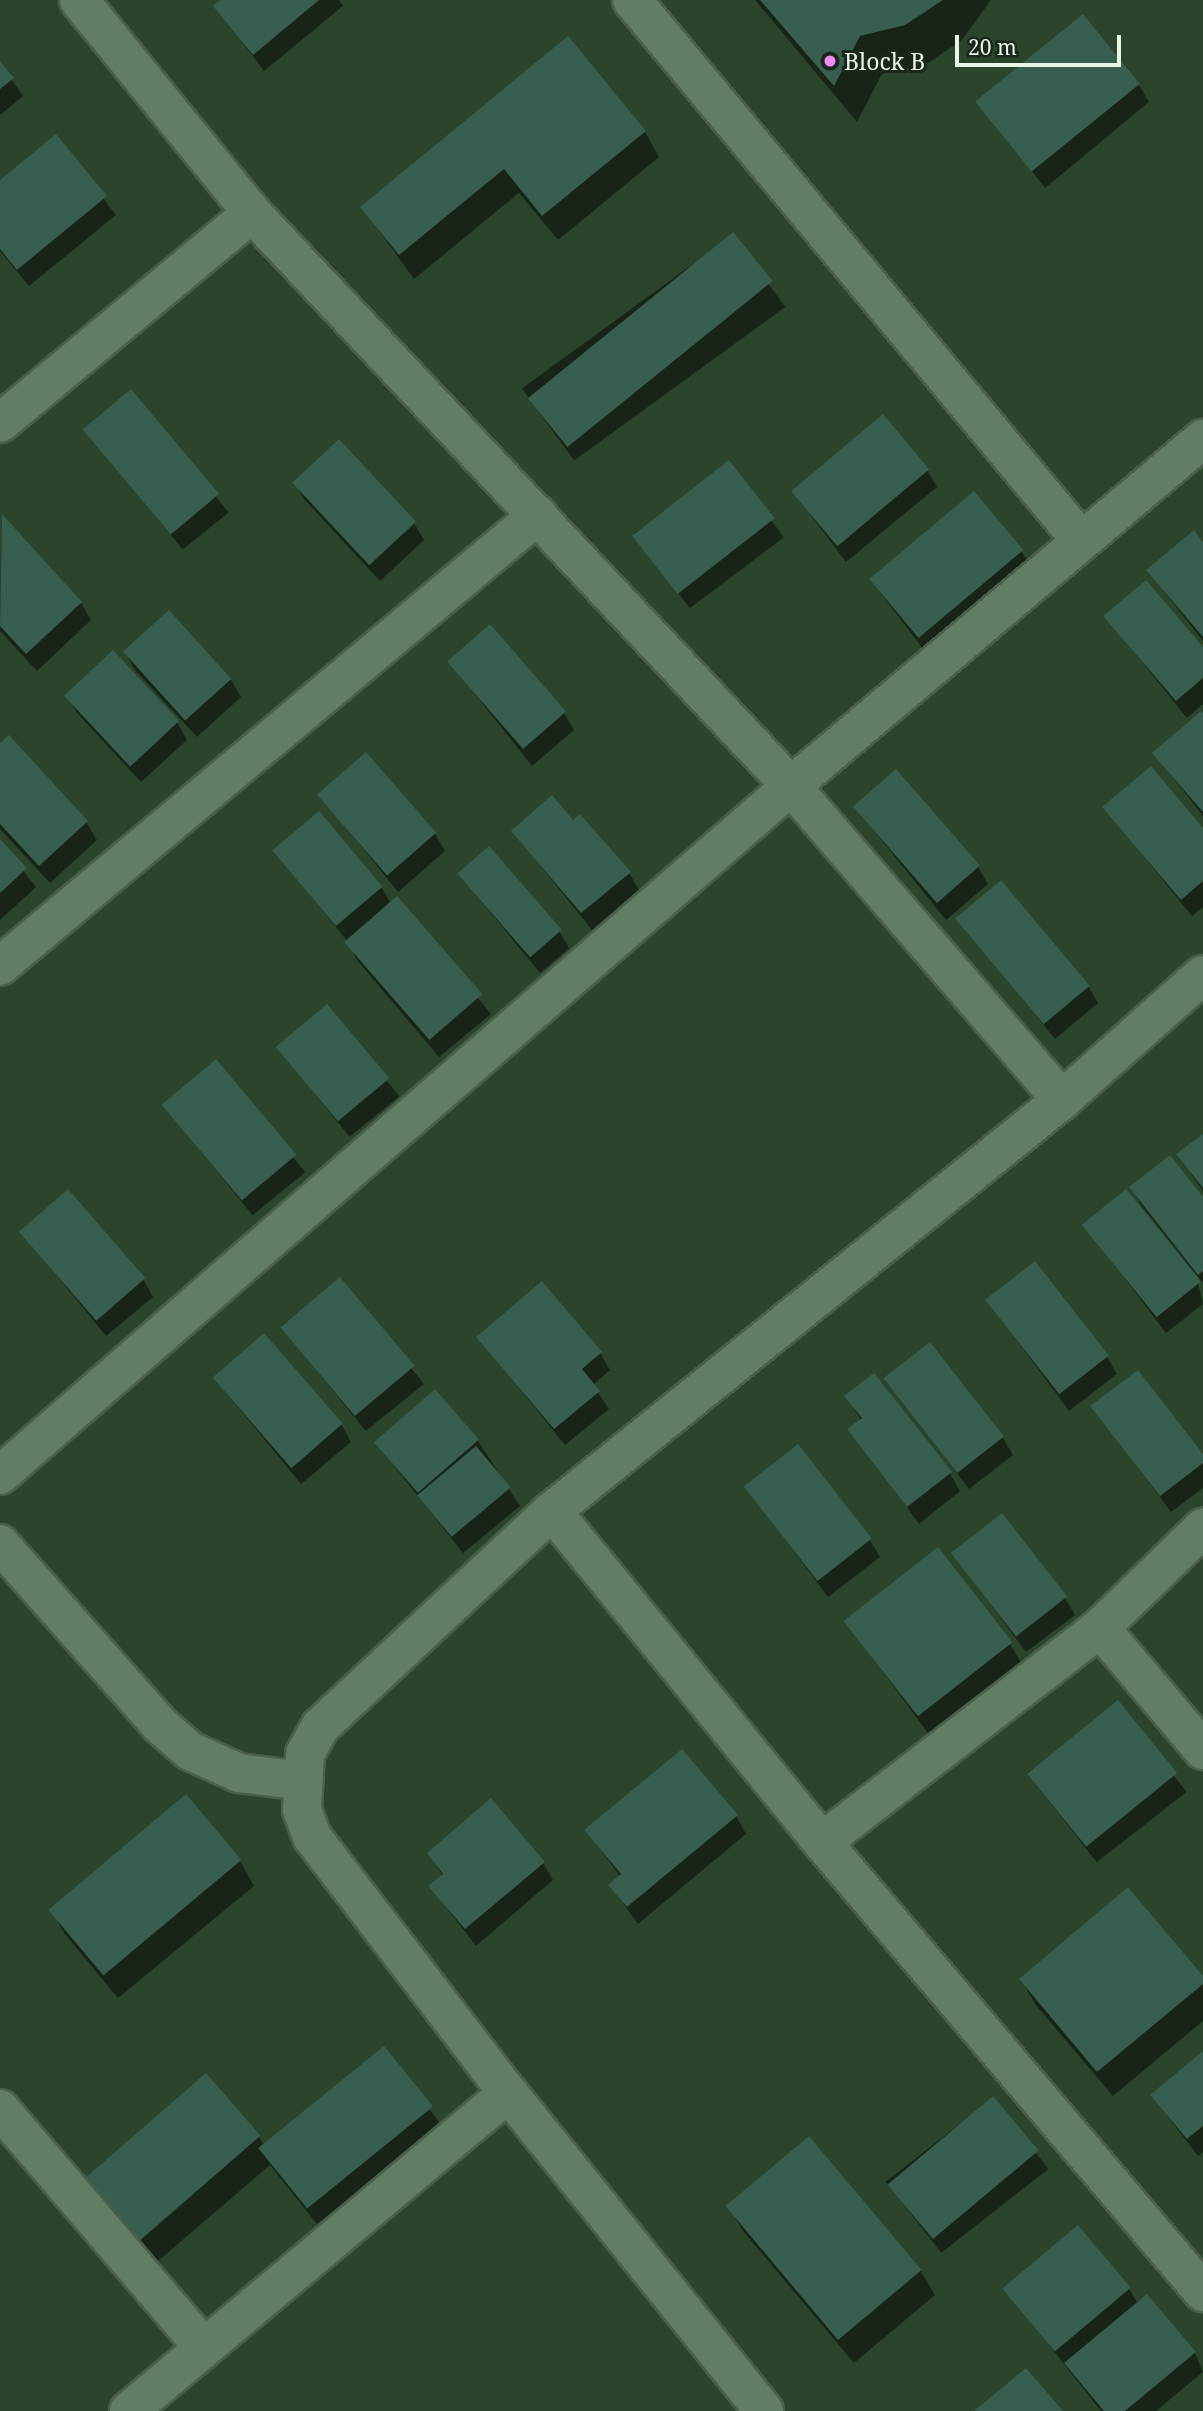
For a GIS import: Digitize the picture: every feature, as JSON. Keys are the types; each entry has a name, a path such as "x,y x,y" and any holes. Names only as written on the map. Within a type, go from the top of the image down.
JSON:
{"street":[{"path":"79,0 253,213 790,786 1062,1100"},
{"path":"632,0 1080,539"},
{"path":"0,423 253,213"},
{"path":"0,1475 790,786 1080,539 1203,439"},
{"path":"0,966 538,515"},
{"path":"764,2411 508,2093 312,1837 302,1810 305,1754 320,1727 552,1511 1062,1100 1203,975"},
{"path":"552,1511 822,1842 1203,2292"},
{"path":"822,1842 1100,1628 1203,1528"},
{"path":"0,1544 159,1724 190,1751 239,1773 302,1781"},
{"path":"1100,1628 1203,1751"},
{"path":"129,2411 508,2093"},
{"path":"0,2109 204,2348"}],"building":[{"path":"220,0 319,0 253,55 213,6"},
{"name":"Block B","path":"760,0 943,0 905,25 860,36 834,86"},
{"path":"1083,14 1140,84 1032,171 975,101"},
{"path":"568,36 646,131 542,216 504,169 399,255 360,207"},
{"path":"0,61 14,78 0,89"},
{"path":"56,134 107,196 17,270 0,249 0,180"},
{"path":"733,232 773,281 567,447 528,398"},
{"path":"131,389 219,494 171,534 83,429"},
{"path":"883,414 929,469 837,546 791,491"},
{"path":"339,439 416,522 369,565 292,483"},
{"path":"729,460 775,518 678,594 632,536"},
{"path":"974,491 1023,550 919,638 869,579"},
{"path":"2,514 82,602 26,654 0,626"},
{"path":"1194,530 1203,542 1203,637 1146,570"},
{"path":"1146,580 1203,647 1203,678 1176,701 1103,616"},
{"path":"169,610 231,679 185,721 123,651"},
{"path":"490,624 566,712 523,749 447,661"},
{"path":"113,650 179,721 130,767 64,696"},
{"path":"1201,711 1203,713 1203,812 1152,753"},
{"path":"9,735 88,821 39,866 0,824 0,743"},
{"path":"366,752 436,833 387,875 317,795"},
{"path":"1151,766 1203,828 1203,881 1181,900 1102,807"},
{"path":"896,769 980,866 937,903 853,806"},
{"path":"552,795 573,820 580,814 631,872 581,913 511,831"},
{"path":"319,811 383,887 336,926 272,850"},
{"path":"0,839 27,868 0,893"},
{"path":"489,846 562,930 530,957 457,874"},
{"path":"1001,880 1090,986 1044,1024 955,919"},
{"path":"397,896 482,994 429,1040 344,942"},
{"path":"327,1004 389,1078 338,1121 276,1047"},
{"path":"216,1059 296,1155 242,1200 162,1105"},
{"path":"1203,1134 1203,1188 1176,1154"},
{"path":"1170,1155 1203,1197 1203,1271 1198,1275 1129,1187"},
{"path":"68,1189 145,1278 96,1321 19,1232"},
{"path":"1126,1189 1201,1281 1157,1317 1082,1225"},
{"path":"1035,1261 1109,1356 1059,1394 985,1300"},
{"path":"340,1277 415,1366 355,1416 280,1327"},
{"path":"542,1281 602,1352 582,1369 600,1391 554,1429 476,1337"},
{"path":"264,1333 343,1424 291,1468 213,1378"},
{"path":"930,1342 1004,1437 957,1473 884,1378"},
{"path":"1138,1370 1203,1454 1203,1463 1160,1496 1090,1406"},
{"path":"874,1373 952,1472 907,1507 847,1429 862,1418 844,1396"},
{"path":"435,1389 479,1440 418,1493 374,1442"},
{"path":"798,1444 872,1539 818,1581 744,1486"},
{"path":"476,1446 511,1487 452,1537 417,1495"},
{"path":"1002,1513 1067,1597 1016,1637 951,1553"},
{"path":"938,1547 1012,1642 918,1716 843,1621"},
{"path":"1118,1700 1177,1773 1086,1847 1027,1774"},
{"path":"682,1749 738,1815 627,1907 608,1885 621,1874 584,1830"},
{"path":"186,1794 241,1860 103,1976 48,1910"},
{"path":"491,1798 545,1862 465,1929 428,1886 443,1874 427,1853"},
{"path":"1128,1887 1203,1976 1203,1984 1097,2072 1019,1979"},
{"path":"384,2046 433,2107 307,2209 258,2148"},
{"path":"1203,2051 1203,2126 1187,2139 1150,2095"},
{"path":"206,2073 260,2136 131,2248 76,2186"},
{"path":"993,2096 1039,2150 933,2239 887,2185"},
{"path":"809,2136 921,2270 838,2340 726,2206"},
{"path":"1078,2225 1131,2288 1055,2351 1002,2289"},
{"path":"1147,2294 1196,2352 1125,2411 1104,2411 1064,2363"},
{"path":"1026,2368 1063,2411 974,2411"}],"place":[{"name":"Block B","path":"830,61"}]}
